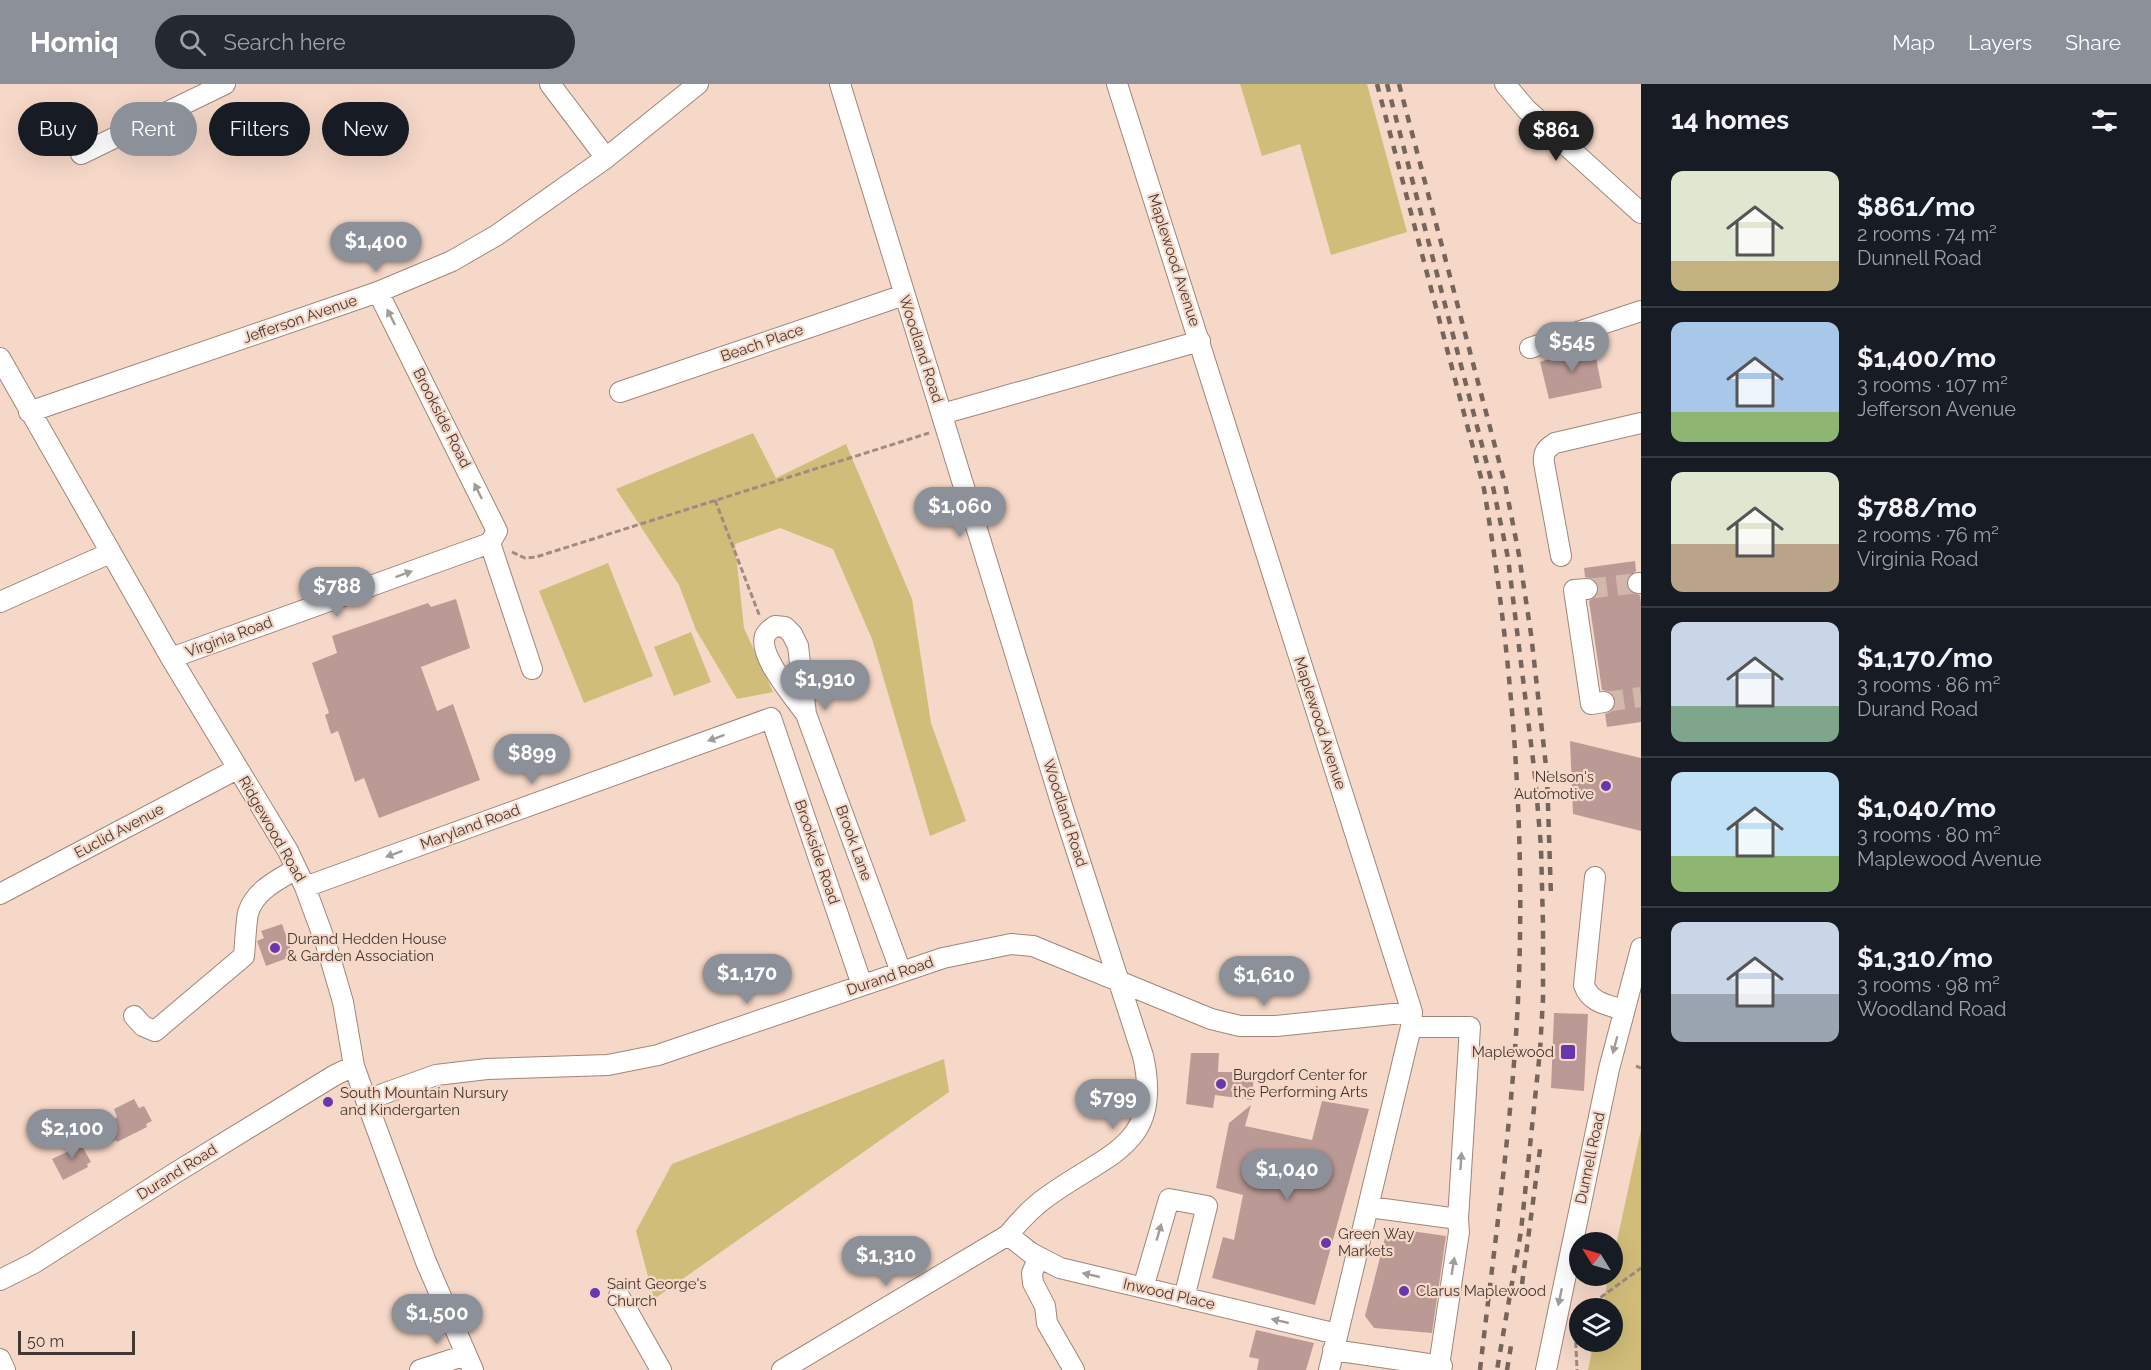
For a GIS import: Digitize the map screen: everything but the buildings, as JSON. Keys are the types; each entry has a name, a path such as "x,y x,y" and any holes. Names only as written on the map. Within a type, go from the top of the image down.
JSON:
{"street":[{"path":"98,146 225,84"},
{"path":"550,84 606,158"},
{"name":"Jefferson Avenue","path":"29,412 378,292 452,261 496,235 606,158 698,84"},
{"name":"Woodland Road","path":"782,1370 1008,1236 1037,1203 1114,1155 1134,1134 1148,1105 1148,1076 938,422 904,296 840,84"},
{"name":"Maplewood Avenue","path":"1117,84 1200,341 1412,1020"},
{"path":"1505,84 1526,109 1641,213"},
{"name":"Brookside Road","path":"378,292 497,531 490,543"},
{"name":"Beach Place","path":"620,392 904,296"},
{"path":"1530,348 1641,311"},
{"path":"938,422 1200,341"},
{"name":"Ridgewood Road","path":"0,358 171,658 288,851 301,878 326,944 343,1002 354,1066 426,1262 469,1362"},
{"path":"1561,556 1544,463 1547,448 1555,443 1641,423"},
{"path":"490,543 532,669"},
{"name":"Virginia Road","path":"171,658 490,543"},
{"path":"0,602 110,552"},
{"path":"1587,589 1574,590 1591,704 1604,702"},
{"name":"Brook Lane","path":"806,714 770,662 764,643 766,632 776,626 785,627 792,634 798,646 806,714 901,972"},
{"name":"Brookside Road","path":"771,718 862,985"},
{"name":"Maryland Road","path":"134,1016 143,1026 155,1031 244,956 248,914 256,898 265,888 301,878 771,718"},
{"name":"Euclid Avenue","path":"0,894 237,769"},
{"path":"1595,877 1584,986 1586,992 1594,999 1624,1010"},
{"name":"Durand Road","path":"366,1100 436,1075 487,1069 608,1065 658,1055 943,958 1011,944 1033,946 1211,1019 1240,1026 1412,1020 1470,1027 1458,1219"},
{"name":"Dunnell Road","path":"1546,1370 1609,1069 1641,948"},
{"path":"1329,1370 1412,1020"},
{"name":"Durand Road","path":"0,1280 34,1263 215,1148 335,1075 354,1066"},
{"path":"1143,1288 1169,1199 1207,1206 1184,1298"},
{"path":"1369,1207 1458,1219 1459,1232 1440,1368"},
{"name":"Inwood Place","path":"1008,1236 1060,1268 1184,1298 1335,1342 1440,1368"},
{"path":"1040,1257 1032,1273 1033,1283 1045,1306 1047,1323 1074,1370"},
{"path":"619,1296 661,1370"},
{"path":"0,1359 5,1370"},
{"path":"420,1370 469,1362"}],"path":[{"path":"490,543 525,558 536,556 715,500 938,422"},
{"path":"715,500 766,632"},
{"path":"1636,1066 1641,1068"},
{"path":"1600,1298 1641,1268"},
{"path":"1575,1352 1576,1370"}],"shaded area":[{"path":"1240,84 1367,84 1407,232 1331,255 1300,144 1262,156"},
{"path":"753,433 776,478 846,444 912,599 931,723 966,821 930,836 872,639 833,549 780,528 735,544 744,628 773,692 737,699 696,630 679,585 616,489"},
{"path":"608,563 653,676 584,703 539,591"},
{"path":"691,632 711,682 674,696 654,647"},
{"path":"944,1059 949,1092 654,1299 636,1231 672,1164"},
{"path":"1641,1130 1641,1370 1588,1370 1592,1352 1623,1352 1623,1298 1604,1298 1607,1286 1623,1286 1623,1232 1619,1232"}],"tunnel":[{"path":"1587,589 1638,583"},
{"path":"1604,702 1641,697"}],"railway":[{"path":"1377,84 1484,489 1509,680 1520,872 1518,1000 1507,1139 1480,1370"},
{"path":"1387,84 1493,487 1508,558 1535,776 1541,847 1543,925 1540,1051 1521,1231 1497,1370"},
{"path":"1399,84 1505,484 1519,555 1531,634 1547,775 1551,896"},
{"path":"1522,1284 1541,1142"},
{"path":"1507,1370 1511,1346"}],"place":[{"name":"Nelson's Automotive","path":"1606,786"},
{"name":"Durand Hedden House & Garden Association","path":"275,948"},
{"name":"Maplewood","path":"1568,1052"},
{"name":"Burgdorf Center for the Performing Arts","path":"1221,1084"},
{"name":"South Mountain Nursury and Kindergarten","path":"328,1102"},
{"name":"Green Way Markets","path":"1326,1243"},
{"name":"Clarus Maplewood","path":"1404,1291"},
{"name":"Saint George's Church","path":"595,1293"}]}
